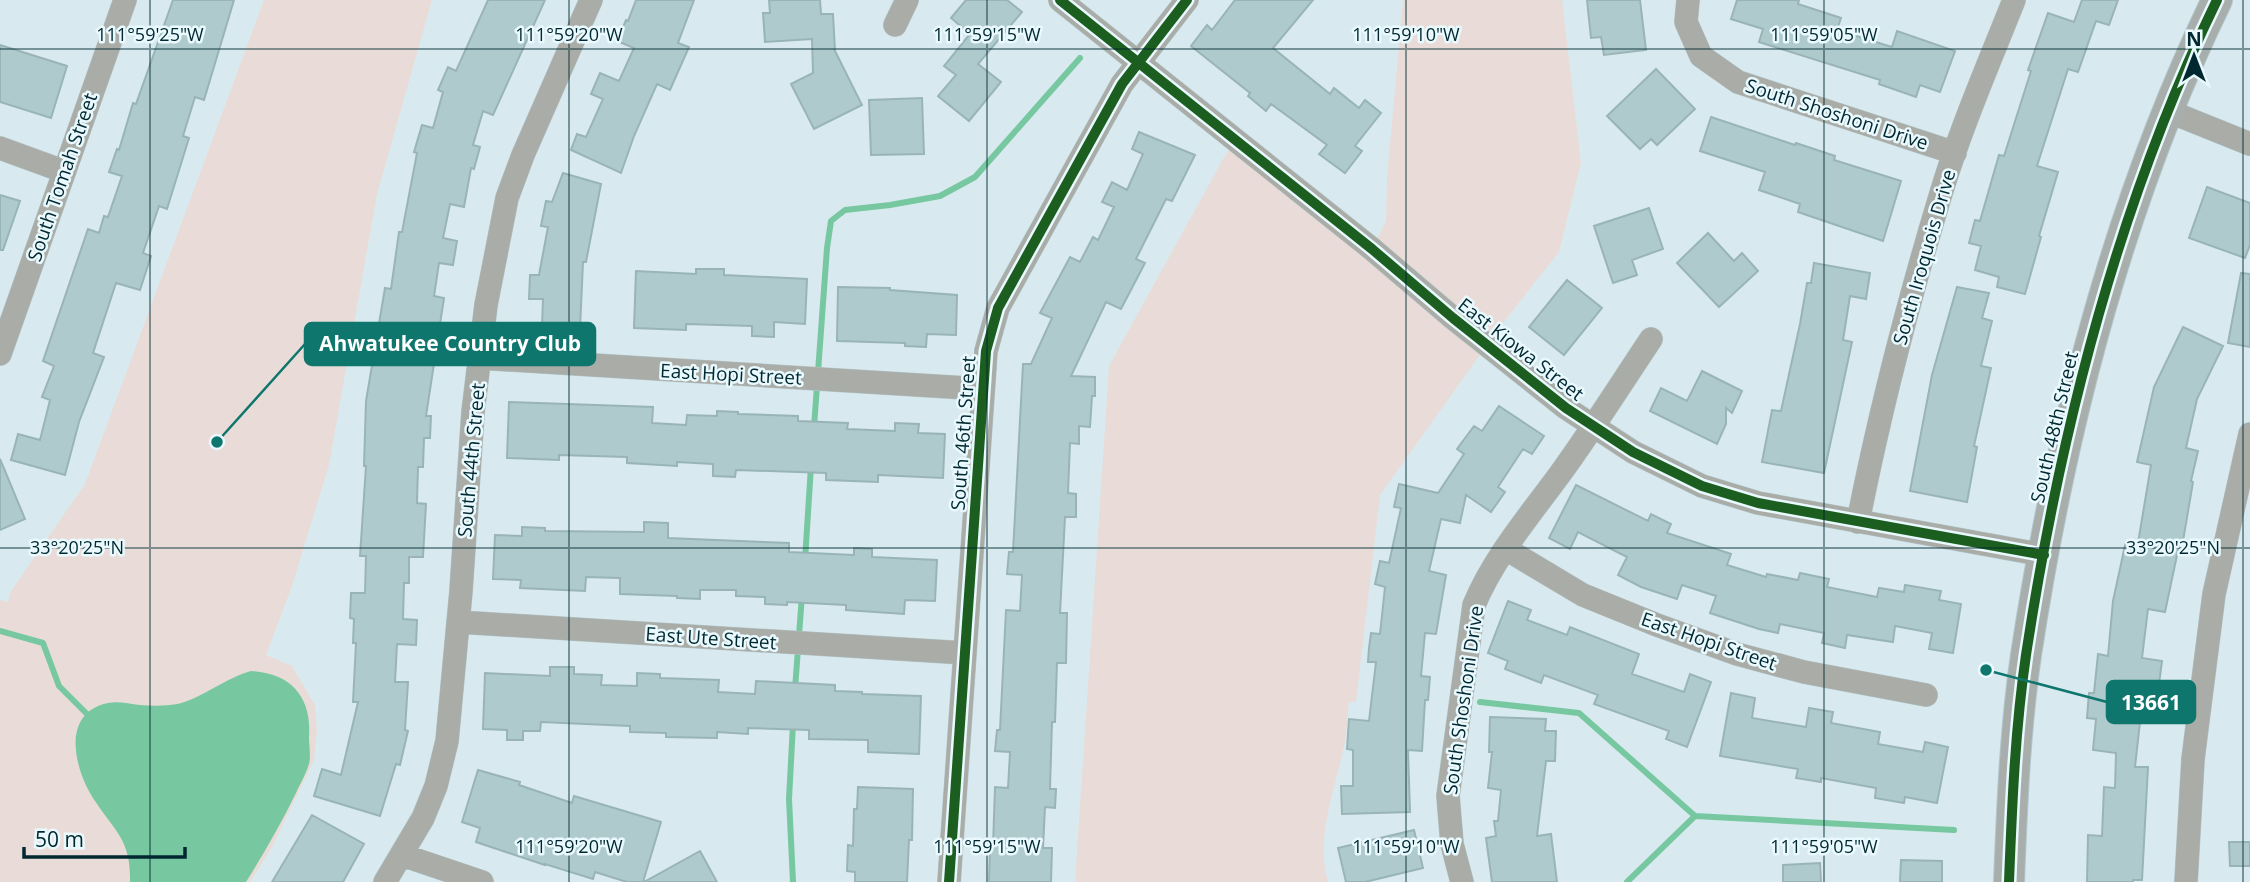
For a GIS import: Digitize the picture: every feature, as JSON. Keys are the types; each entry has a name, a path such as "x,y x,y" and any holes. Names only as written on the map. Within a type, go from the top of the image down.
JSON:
{"main road":[{"name":"South 48th Street","path":"2009,882 2014,773 2026,657 2062,456 2125,229 2168,111 2217,0"}],"street":[{"name":"South Tomah Street","path":"0,354 125,0"},
{"name":"South 44th Street","path":"385,882 423,818 436,786 447,741 473,412 486,306 507,198 591,0"},
{"path":"895,25 907,0"},
{"name":"East Kiowa Street","path":"1060,0 1566,408 1633,452 1702,486 1758,503 2043,555"},
{"name":"South 46th Street","path":"949,882 986,351 998,308 1122,84 1187,0"},
{"name":"South Shoshoni Drive","path":"1688,0 1686,22 1701,56 1738,82 1955,153"},
{"name":"South Iroquois Drive","path":"1858,522 1898,345 1955,153 2014,0"},
{"path":"2168,111 2250,144"},
{"path":"0,148 63,171"},
{"name":"South Shoshoni Drive","path":"1462,882 1452,844 1448,796 1474,605 1483,583 1594,426 1651,339"},
{"name":"East Hopi Street","path":"479,358 983,389"},
{"path":"2186,882 2193,759 2214,594 2250,434"},
{"name":"East Hopi Street","path":"1506,549 1583,595 1737,654 1804,672 1926,695"},
{"name":"East Ute Street","path":"458,622 965,653"},
{"path":"402,855 482,882"}],"shaded area":[{"path":"264,0 432,0 377,194 329,465 292,586 266,655 292,666 315,705 317,730 314,760 272,847 250,882 0,882 0,600 8,602 11,591 85,484"},
{"path":"1403,0 1562,0 1581,163 1559,252 1499,328 1380,495 1356,702 1349,702 1345,741 1325,831 1328,882 1075,882 1109,366 1236,140 1372,249 1386,221 1387,178"},
{"path":"251,671 288,682 303,699 309,723 309,764 272,838 246,882 130,882 125,846 88,789 77,760 77,731 82,718 93,709 108,703 154,706 177,704"}],"building":[{"path":"173,0 234,0 204,100 195,97 183,136 189,138 167,209 159,206 143,253 151,256 140,290 116,283 93,353 104,357 79,422 65,475 11,460 18,434 40,440 50,400 42,397 54,366 43,361 88,229 99,233 104,216 108,217 122,176 109,172"},
{"path":"488,0 545,0 493,115 483,111 473,145 480,147 474,169 471,168 464,207 450,204 443,238 457,241 453,265 439,263 434,296 444,298 426,416 431,416 430,438 424,438 423,467 418,467 417,503 426,504 423,557 409,557 409,583 404,583 403,619 417,620 416,645 397,644 395,682 408,682 405,730 408,731 400,765 396,764 380,816 314,796 322,769 341,775 358,702 353,702 356,643 353,643 354,619 350,618 351,593 365,593 366,556 360,556 366,466 366,401 385,288 391,289 399,232 402,232 417,153 414,152 422,125 433,128 443,92 438,90 448,67 456,71"},
{"path":"636,0 694,0 678,43 689,47 670,90 657,84 621,173 571,150 577,134 586,137 603,99 591,94 600,73 619,81 634,48 617,41"},
{"path":"769,0 820,0 821,14 833,14 835,51 862,105 814,129 791,84 813,73 812,39 765,42 763,13 770,13"},
{"path":"966,0 1007,0 1022,12 978,64 1001,82 969,121 938,96 956,75 944,66 970,34 951,18"},
{"path":"1235,0 1313,0 1273,48 1330,94 1334,88 1359,108 1365,100 1381,113 1355,146 1362,151 1345,173 1319,154 1327,145 1271,104 1266,111 1248,96 1250,93 1191,46 1207,25 1212,30"},
{"path":"1587,0 1640,0 1646,50 1604,55 1601,37 1591,38"},
{"path":"1737,0 1799,0 1798,4 1841,18 1837,30 1892,47 1897,31 1955,51 1940,92 1920,85 1916,97 1879,84 1880,80 1759,42 1763,29 1731,19"},
{"path":"2082,0 2118,0 2109,25 2096,21 2078,72 2068,69 2037,166 2058,172 2025,294 1997,287 1999,277 1975,270 1981,246 1969,243 1975,220 1980,221 1999,155 2004,156 2031,71 2028,70 2048,13 2074,22"},
{"path":"0,45 67,66 51,118 0,102"},
{"path":"1656,69 1695,109 1657,145 1651,139 1640,149 1607,116"},
{"path":"922,98 924,154 871,155 869,100"},
{"path":"1711,117 1835,156 1834,160 1901,181 1883,241 1798,212 1800,204 1759,190 1765,172 1700,151"},
{"path":"1139,132 1195,155 1172,201 1166,199 1136,259 1145,263 1121,309 1106,302 1071,376 1095,377 1095,396 1092,396 1090,427 1079,426 1079,444 1070,443 1068,493 1076,494 1076,517 1065,517 1060,613 1067,613 1066,663 1057,663 1050,789 1056,789 1055,808 1045,807 1043,848 1052,848 1051,882 989,882 995,787 1008,788 1010,752 995,751 997,730 1000,730 1006,610 1020,611 1022,575 1007,574 1009,552 1013,552 1023,364 1031,364 1052,318 1040,313 1070,257 1080,262 1093,237 1098,240 1114,207 1102,202 1112,182 1127,190 1143,154 1132,149"},
{"path":"563,173 601,184 586,262 583,262 580,329 542,327 543,299 529,299 530,275 539,275 548,227 541,226 546,201 552,202"},
{"path":"2207,187 2250,203 2250,245 2245,258 2189,238"},
{"path":"0,195 20,201 3,250 0,250"},
{"path":"1649,208 1663,249 1632,260 1637,275 1613,283 1594,226"},
{"path":"1708,233 1734,261 1742,253 1758,271 1719,307 1677,263"},
{"path":"1814,263 1870,273 1866,299 1850,296 1843,340 1852,342 1824,473 1762,462 1772,410 1781,411 1807,283 1811,283"},
{"path":"696,269 724,269 724,275 807,279 805,324 774,322 774,337 752,336 752,326 686,324 686,330 634,328 636,271 696,274"},
{"path":"2241,273 2250,274 2250,347 2228,343"},
{"path":"1567,280 1602,308 1564,355 1529,327"},
{"path":"838,287 890,288 957,295 956,335 927,334 926,347 905,346 905,343 837,341"},
{"path":"1957,287 1989,293 1982,318 1992,321 1981,366 1991,368 1974,446 1977,447 1967,502 1910,491 1932,375"},
{"path":"2183,327 2223,346 2197,399 2186,448 2198,451 2183,541 2180,541 2165,612 2148,609 2142,658 2162,661 2154,723 2140,722 2135,767 2148,767 2142,880 2087,882 2088,835 2102,836 2104,787 2115,788 2116,753 2093,750 2096,719 2087,718 2089,693 2094,693 2098,654 2108,656 2113,601 2126,541 2138,543 2151,465 2137,462 2154,387"},
{"path":"1702,371 1742,391 1732,413 1726,408 1726,424 1717,444 1650,411 1661,388 1687,401"},
{"path":"509,402 653,407 652,423 686,425 687,415 717,416 717,411 798,416 798,421 848,423 847,429 895,431 895,423 919,424 918,433 945,434 943,478 878,475 878,482 826,480 826,473 736,470 735,477 713,476 713,464 677,462 677,466 627,463 627,457 559,455 559,460 507,458"},
{"path":"1499,406 1544,436 1532,454 1523,449 1498,487 1505,492 1491,512 1466,495 1460,523 1441,519 1429,571 1446,575 1436,634 1425,633 1421,676 1430,677 1428,700 1425,700 1422,751 1408,750 1410,812 1342,814 1341,786 1353,786 1353,750 1347,749 1349,719 1369,721 1376,662 1368,662 1369,648 1371,633 1380,634 1385,587 1375,584 1380,561 1389,563 1401,508 1394,507 1399,484 1438,493 1464,454 1457,449 1474,426 1482,431"},
{"path":"0,459 25,519 0,530"},
{"path":"1576,485 1648,521 1651,514 1671,524 1667,533 1731,554 1727,565 1766,577 1767,574 1798,580 1800,573 1829,579 1827,587 1877,597 1879,588 1904,592 1905,585 1941,591 1939,600 1961,604 1953,653 1929,649 1932,633 1895,626 1893,642 1847,635 1845,648 1822,643 1824,633 1780,624 1778,633 1710,613 1716,596 1682,585 1677,599 1641,587 1618,575 1627,557 1578,532 1570,549 1549,538"},
{"path":"644,522 668,523 668,538 789,543 789,552 854,555 854,548 872,549 872,557 937,560 935,601 905,600 904,614 846,610 846,605 787,602 787,605 765,604 765,597 736,596 736,590 700,590 700,599 620,594 620,578 586,577 585,591 520,588 521,580 493,579 495,535 522,536 522,527 545,528 545,531 644,532"},
{"path":"1508,601 1531,610 1527,620 1567,635 1570,627 1639,654 1632,674 1684,692 1690,674 1711,682 1687,747 1666,739 1669,731 1594,704 1598,695 1544,675 1541,683 1505,669 1508,661 1488,653"},
{"path":"550,667 574,667 574,674 602,675 601,685 637,686 637,673 660,674 660,678 719,680 718,692 755,694 756,681 835,685 835,691 862,694 921,696 919,754 868,752 868,740 809,739 809,730 748,728 748,734 717,732 717,738 666,737 666,733 630,732 630,726 541,722 540,731 523,731 523,740 507,740 507,730 483,729 485,673 550,676"},
{"path":"1731,693 1755,698 1752,718 1806,727 1809,708 1833,712 1831,723 1880,732 1878,744 1923,752 1925,742 1948,747 1937,803 1905,797 1904,803 1875,798 1876,788 1821,778 1821,782 1796,778 1798,769 1720,756"},
{"path":"1490,717 1546,719 1545,731 1556,731 1555,761 1546,761 1537,836 1551,834 1557,882 1492,882 1486,838 1496,836 1494,821 1498,821 1501,790 1488,788 1492,752 1489,752"},
{"path":"478,770 520,782 519,785 572,803 574,796 661,822 643,882 627,882 595,872 593,879 476,842 480,828 462,822"},
{"path":"858,787 913,789 912,840 909,840 907,882 855,882 855,872 847,871 848,845 853,846 854,809 857,809"},
{"path":"312,815 364,844 343,882 272,882"},
{"path":"1414,830 1423,868 1365,882 1346,882 1338,848"},
{"path":"2229,842 2250,842 2250,866 2230,866"},
{"path":"700,851 717,882 644,882"},
{"path":"1901,860 1942,861 1942,882 1900,882"},
{"path":"1820,863 1821,882 1783,882 1783,865"}],"waterway":[{"path":"814,427 831,221 845,210 940,196 975,177 1080,58"},
{"path":"805,560 811,466"},
{"path":"795,689 802,595"},
{"path":"0,631 43,643 59,686 87,714"},
{"path":"1480,702 1579,713 1695,816"},
{"path":"793,724 789,799 793,882"},
{"path":"1627,882 1695,816 1954,830"}],"cycle path":[{"path":"1060,0 1566,408 1633,452 1702,486 1758,503 2044,555"},
{"path":"949,882 986,351 998,308 1122,84 1187,0"},
{"path":"2009,882 2022,683 2040,571 2075,403 2097,320 2150,157 2217,0"}],"place":[{"name":"Ahwatukee Country Club","path":"217,442"},
{"name":"13661","path":"1986,670"}]}
